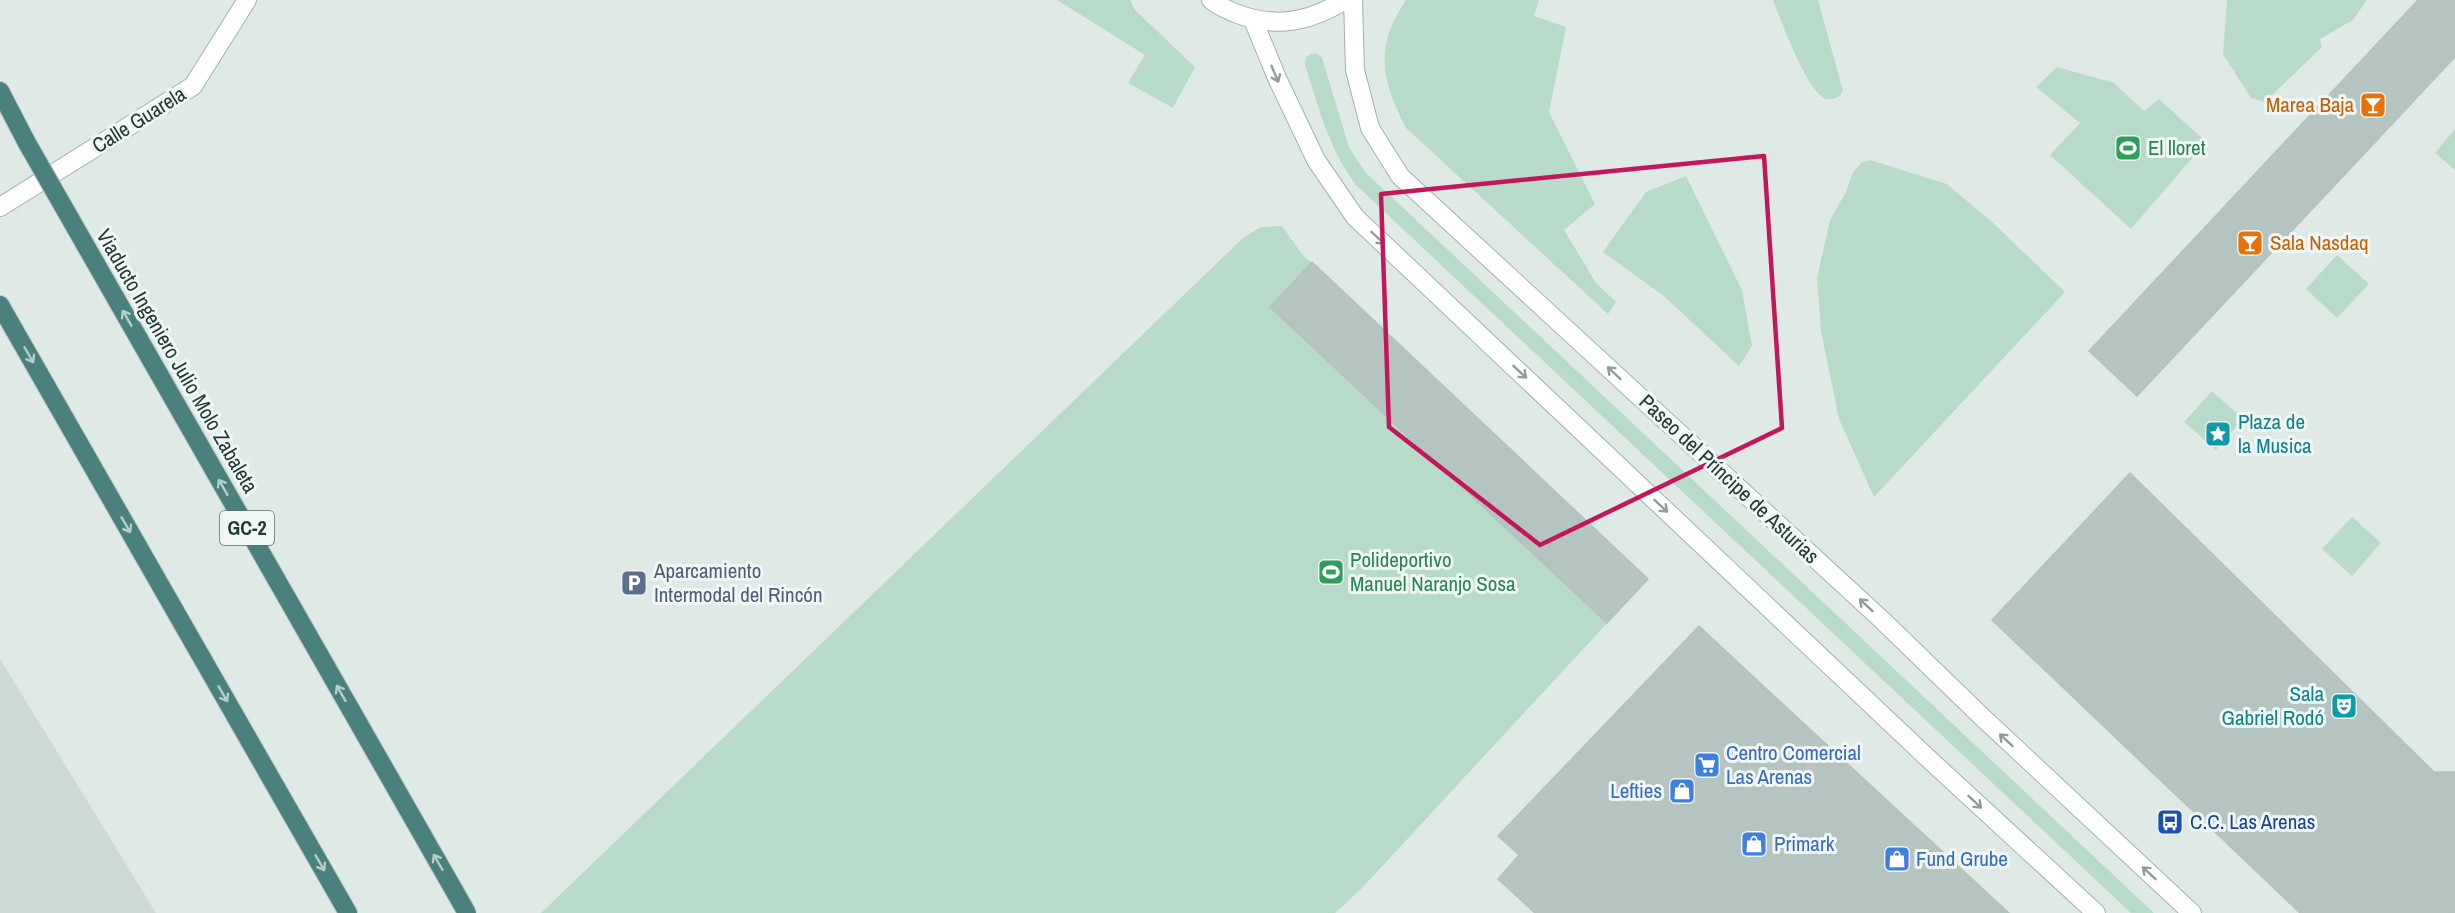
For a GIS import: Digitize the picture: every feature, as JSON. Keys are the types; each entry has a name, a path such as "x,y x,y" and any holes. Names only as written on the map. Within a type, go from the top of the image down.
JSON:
{"highway":[{"name":"Viaducto Ingeniero Julio Molo Zabaleta","path":"0,91 27,143 467,913"},
{"path":"0,305 348,913"}],"street":[{"name":"Calle Guarela","path":"0,207 194,86 247,0"},
{"path":"1210,0 1216,5 1253,20 1288,22 1322,14 1345,0"},
{"name":"Paseo del Príncipe de Asturias","path":"1353,0 1355,70 1370,128 1400,176 1882,620 2192,913"},
{"path":"1253,20 1277,78 1316,160 1356,217 1932,762 2096,913"}],"highlighted area":[{"path":"1764,156 1782,428 1540,545 1389,427 1381,194"}],"shaded area":[{"path":"0,659 156,913 0,913"}],"green space":[{"path":"1057,0 1130,0 1135,10 1195,67 1173,108 1128,83 1145,55"},
{"path":"1406,0 1539,0 1534,16 1566,27 1549,112 1595,204 1564,230 1596,283 1616,302 1608,314 1406,128 1387,79 1385,49 1389,33"},
{"path":"1773,0 1818,0 1843,90 1840,96 1833,99 1822,97 1808,80"},
{"path":"2227,0 2367,0 2353,20 2320,39 2322,47 2265,102 2251,98 2223,54"},
{"path":"1318,54 1322,58 1349,147 1365,172 2154,913 2131,913 1357,186 1339,158 1320,113 1305,65 1306,57"},
{"name":"El lloret","path":"2057,67 2114,83 2144,111 2159,99 2206,142 2131,229 2050,155 2080,123 2036,87"},
{"path":"2455,129 2455,170 2435,153"},
{"path":"1870,160 1947,184 1992,222 2065,292 1874,497 1839,419 1821,331 1817,278 1830,220 1846,192 1853,172 1862,162"},
{"path":"1686,176 1742,290 1752,346 1739,366 1664,296 1603,252 1646,192"},
{"path":"1282,226 1302,254 1648,579 1362,888 1335,913 541,913 1243,238 1261,227"},
{"path":"2337,255 2369,284 2337,318 2306,289"},
{"path":"2212,391 2243,419 2216,450 2184,422"},
{"path":"2352,517 2381,543 2352,576 2322,549"}],"building":[{"path":"2418,0 2455,0 2455,57 2137,396 2089,351"},
{"path":"1312,262 1648,579 1607,623 1270,307"},
{"path":"2130,473 2434,772 2455,772 2455,913 2300,913 1992,620"},
{"name":"Centro Comercial Las Arenas","path":"1699,626 2009,913 1535,913 1498,879 1519,855 1498,836"}],"place":[{"name":"Marea Baja","path":"2373,105"},
{"name":"El lloret","path":"2128,148"},
{"name":"Sala Nasdaq","path":"2250,243"},
{"name":"Plaza de la Musica","path":"2218,434"},
{"name":"Polideportivo Manuel Naranjo Sosa","path":"1331,572"},
{"name":"Aparcamiento Intermodal del Rincón","path":"634,583"},
{"name":"Sala Gabriel Rodó","path":"2344,706"},
{"name":"Centro Comercial Las Arenas","path":"1707,765"},
{"name":"Lefties","path":"1682,791"},
{"name":"C.C. Las Arenas","path":"2170,822"},
{"name":"Primark","path":"1754,844"},
{"name":"Fund Grube","path":"1897,859"}]}
